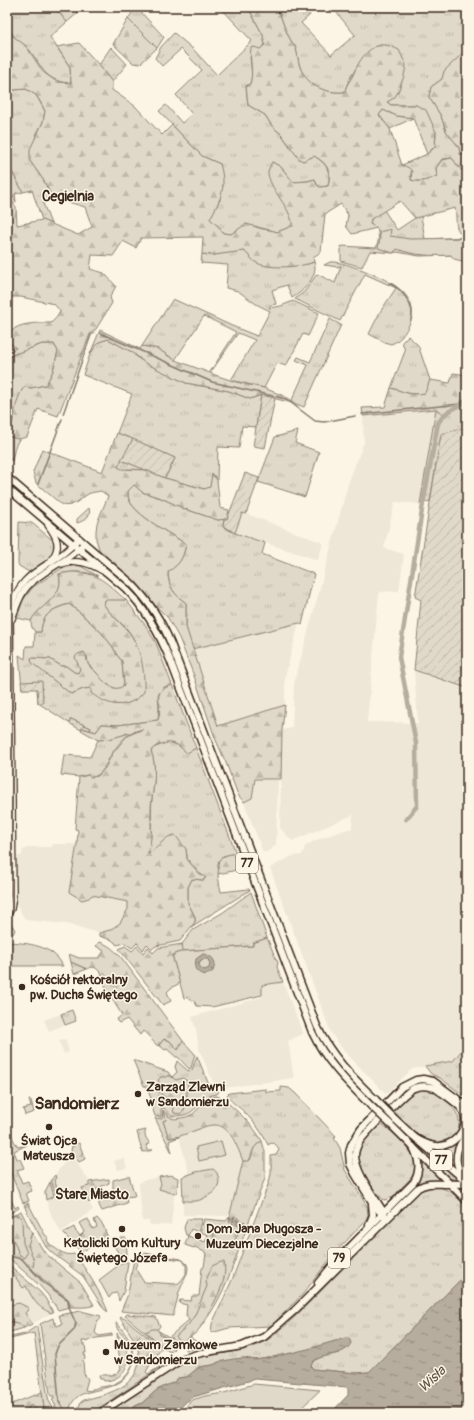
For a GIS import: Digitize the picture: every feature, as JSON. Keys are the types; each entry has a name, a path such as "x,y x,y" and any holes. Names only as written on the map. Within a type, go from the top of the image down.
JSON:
{"main road":[{"name":"77","path":"7,477 138,590 149,603 168,638 318,1029 338,1062 394,1118 466,1182"},
{"name":"77","path":"7,488 112,576 138,602 154,624 162,641 316,1041 334,1068 467,1201"},
{"path":"449,1184 429,1184 420,1187 384,1216 355,1174 350,1164 349,1153 354,1138 361,1129 399,1090 406,1084 416,1080 428,1080 438,1084 467,1106"},
{"path":"368,1228 373,1215 374,1201 355,1158 356,1147 366,1134 408,1092 415,1087 427,1086 435,1088 460,1107 464,1115 463,1131 447,1145 432,1146 417,1139"},
{"path":"466,1182 459,1171 456,1157 459,1145 467,1135"},
{"name":"79","path":"100,1413 184,1358 251,1343 264,1337 280,1324 384,1216 414,1182 417,1175 418,1160 413,1147"},
{"name":"77","path":"449,1184 466,1182"},
{"path":"441,1183 456,1191"},
{"path":"374,1201 385,1204 395,1202"},
{"name":"79","path":"300,1304 336,1260 368,1228 384,1216"}],"street":[{"path":"43,519 54,532 58,542 57,552 49,562"},
{"path":"11,621 20,598 26,588 56,566 76,547 81,540"},
{"path":"7,915 11,909 13,896 10,612 18,590 31,575 49,562 76,547"},
{"path":"56,566 70,562 85,563 112,576"}],"shaded area":[{"path":"436,409 420,504 395,502 384,548 404,554 399,591 379,592 367,722 418,723 414,670 467,688 467,1044 453,1061 412,1069 386,1094 344,1051 331,1033 270,868 292,856 302,855 306,845 324,837 352,828 353,815 292,841 280,828 282,730 292,728 294,684 348,484 364,442 363,416"},
{"path":"242,512 323,543 318,560 235,533"},
{"path":"299,623 285,677 285,705 218,726 192,649"},
{"path":"255,779 278,780 276,845 267,852 263,852 244,802 252,798"},
{"path":"53,844 77,844 69,892 89,898 92,895 98,895 128,902 128,909 116,927 99,933 67,924 25,920 17,905 17,857 22,855 22,851 28,847 52,847"},
{"path":"283,982 303,1034 288,1041 294,1078 224,1088 216,1085 213,1082 199,1049 196,1029 192,1017 262,997 261,985"},
{"path":"61,1014 65,1025 49,1031 44,1020"},
{"path":"65,1039 69,1052 64,1054 59,1041"},
{"path":"215,1125 226,1129 237,1147 243,1161 230,1214 228,1216 183,1215 182,1179 190,1177 179,1137 198,1129"},
{"path":"70,1153 88,1179 89,1186 82,1189 93,1210 61,1232 53,1219 46,1200 60,1195 53,1177 68,1158"},
{"path":"124,1158 127,1168 118,1170 114,1161"},
{"path":"171,1175 176,1178 171,1225 150,1225 149,1221 142,1221 139,1183 145,1180"},
{"path":"11,1271 23,1287 26,1286 35,1302 41,1309 51,1313 32,1324 25,1313 27,1307 19,1303 10,1305 7,1304 7,1274"}],"green space":[{"path":"7,7 54,7 67,22 50,37 70,67 71,84 53,79 48,75 26,46 14,37 7,19"},
{"path":"54,7 73,7 78,13 67,22"},
{"path":"134,7 136,7 164,37 157,48 128,19 134,10"},
{"path":"220,7 248,7 263,35 265,45 250,57 252,76 250,84 246,86 248,105 265,115 272,126 282,135 293,151 303,161 314,156 327,168 329,176 328,186 320,187 317,185 315,179 293,182 281,167 272,162 290,216 293,220 293,226 277,232 255,226 236,231 231,234 223,233 218,226 209,219 220,200 220,164 202,156 159,111 166,105 182,123 192,114 176,95 202,70 181,49 162,66 155,58 161,47 174,33 193,49 217,75 252,41"},
{"path":"248,7 277,7 284,27 296,49 299,65 303,74 312,84 331,92 345,92 347,85 360,61 371,49 380,45 385,45 399,50 406,65 404,76 398,92 394,98 387,102 391,105 416,105 426,110 436,132 435,146 427,154 413,118 397,116 383,110 379,115 390,129 402,165 411,170 411,180 421,181 437,176 436,168 442,160 452,158 460,169 467,172 467,237 457,229 455,208 415,218 400,201 371,219 370,224 377,228 352,234 346,226 348,215 341,204 325,214 321,252 313,257 314,262 309,264 284,267 260,265 244,251 214,255 202,254 203,237 141,238 136,248 123,241 113,256 92,255 90,269 104,273 116,286 110,297 112,303 96,329 90,334 58,416 38,409 27,437 19,439 10,437 8,433 21,392 24,387 31,388 46,385 53,371 58,351 54,344 42,344 7,357 7,353 16,348 7,340 10,333 19,326 51,323 60,311 54,304 21,297 7,297 7,193 16,207 17,225 42,220 78,235 92,227 85,207 52,197 44,181 30,161 30,149 43,122 45,111 36,95 26,89 14,90 7,95 7,22 13,36 26,46 43,72 57,82 71,83 70,67 57,47 79,43 112,82 112,90 135,106 162,135 172,125 202,156 220,164 223,180 222,193 210,219 223,233 231,234 246,224 277,232 292,226 292,220 269,177 268,171 272,162 281,167 293,182 315,179 317,185 320,187 328,186 329,172 325,165 314,156 303,161 299,159 282,135 272,126 265,115 248,105 246,86 250,84 251,80 251,48 254,47 260,49 265,45 263,35"},
{"path":"277,7 303,7 310,15 301,23 331,55 355,35 332,7 467,7 467,44 464,52 455,61 442,79 431,87 429,97 441,116 446,131 459,147 460,154 467,154 467,172 460,169 452,158 442,159 436,168 437,176 421,181 411,180 412,171 402,165 427,154 435,147 436,132 416,105 391,105 387,102 398,92 404,71 356,68 345,92 331,92 318,88 307,80 303,74 299,65 296,49 284,27"},
{"path":"128,19 157,48 140,64 133,63 113,44"},
{"path":"467,44 467,154 460,154 459,147 446,131 441,116 429,97 431,87 442,79 444,71 464,52"},
{"path":"111,47 127,64 112,82 99,65"},
{"path":"26,89 36,95 45,111 43,122 36,135 30,161 44,181 52,197 43,203 51,224 42,220 32,190 23,192 10,168 7,158 11,141 7,132 7,95 14,90"},
{"path":"383,110 397,116 413,118 390,129 379,115"},
{"path":"7,132 11,141 7,158"},
{"path":"7,158 10,168 23,192 15,194 16,202 7,188"},
{"path":"384,210 397,230 415,218 421,216 425,239 467,237 467,259 454,255 419,256 397,252 370,251 362,267 341,261 341,246 376,248 378,231 377,228 370,224 371,219"},
{"path":"391,229 390,236 410,239 467,238 467,260 462,261 454,259 451,255 424,255 397,249 393,253 378,248 380,238 379,232"},
{"path":"244,251 255,262 308,264 314,262 315,267 312,277 306,287 297,295 292,298 287,285 272,290 276,304 271,305 269,308 281,306 293,301 319,313 308,336 303,334 286,366 277,363 264,388 231,380 255,340 238,333 210,372 236,332 204,316 175,360 158,349 142,346 173,299 257,336 270,311 256,304 238,291 226,288 228,265 201,263 202,254 214,255"},
{"path":"330,262 346,264 382,278 400,290 407,297 411,306 412,316 408,327 399,339 391,344 369,334 380,312 396,288 365,274 340,321 295,299 305,291 317,274 335,283 341,266 324,265"},
{"path":"330,319 341,325 304,407 291,402 308,365 296,360 298,357 310,362"},
{"path":"12,330 7,340 7,331"},
{"path":"100,330 140,349 142,346 158,349 175,360 218,376 236,382 264,388 284,396 296,404 261,395 250,399 229,391 186,383 145,363 132,352 108,339 99,342 90,354"},
{"path":"408,336 418,345 430,380 426,393 412,394 391,388 405,351 402,342"},
{"path":"108,339 132,352 139,359 186,383 229,391 250,399 261,395 256,427 242,426 239,448 218,447 217,480 213,474 210,488 204,489 165,478 175,458 117,433 132,394 83,375 90,354 99,342"},
{"path":"7,340 16,348 7,353"},
{"path":"42,344 54,344 58,351 53,371 46,385 31,388 24,387 9,433 10,437 19,439 15,447 12,461 7,455 7,357"},
{"path":"453,373 467,375 467,398 443,414 436,409 363,416 362,408 385,407 391,388 412,394 425,393 430,380 450,383"},
{"path":"261,395 275,398 265,448 253,446"},
{"path":"467,398 467,427 441,435 430,501 420,504 436,409 443,414"},
{"path":"467,427 467,688 414,670 421,600 415,597 441,434"},
{"path":"298,431 295,443 319,452 305,497 258,482 275,437"},
{"path":"117,433 133,439 118,467 122,469 147,470 165,478 204,489 210,487 212,474 217,480 220,508 229,510 227,519 218,520 142,492 134,485 128,491 129,500 139,512 154,524 186,544 181,560 168,572 168,577 172,590 186,603 186,627 218,726 285,705 282,730 281,779 255,779 252,798 244,802 238,795 215,738 194,676 179,638 168,618 136,583 107,559 99,549 96,539 97,523 108,496 101,491 93,492 73,504 66,506 62,505 36,483 33,472 42,449 102,472"},
{"path":"133,439 175,458 165,478 121,460"},
{"path":"121,460 147,470 128,469 123,471 118,467"},
{"path":"245,473 259,478 246,514 242,513 235,533 223,526 224,519 227,519"},
{"path":"134,484 142,492 161,498 185,509 218,520 224,519 223,527 235,533 265,543 262,554 314,574 302,625 299,623 192,649 186,627 186,603 172,590 168,577 168,571 181,560 186,544 146,518 133,506 128,497 128,491"},
{"path":"89,508 90,511 88,516 77,523 77,519"},
{"path":"19,522 32,523 56,543 52,556 29,572 18,564"},
{"path":"79,565 98,576 79,572 59,574 59,589 51,600 35,615 31,621 17,618 23,600 33,587 62,568"},
{"path":"71,572 95,576 126,600 105,600 104,605 132,636 139,651 143,667 144,692 132,702 125,704 111,704 91,693 91,688 83,689 71,694 32,663 31,658 50,659 61,666 66,666 78,673 80,669 75,657 84,652 87,662 91,668 105,683 116,688 120,688 124,685 122,661 113,647 101,632 69,604 53,610 46,616 41,632 35,632 31,625 32,618 57,593 60,584 59,574"},
{"path":"105,600 126,600 146,626 156,643 172,685 164,687 158,695 158,720 118,725 102,724 96,732 90,730 91,728 71,719 69,723 38,703 37,688 22,689 19,655 25,659 26,646 34,646 35,632 41,632 46,616 53,610 69,604 101,632 113,647 122,661 124,685 121,688 116,689 101,680 88,664 87,656 78,673 66,666 61,666 50,659 31,658 46,674 71,694 83,689 91,688 106,701 116,704 128,703 139,698 144,690 140,657 132,636 104,605"},
{"path":"42,681 43,703 38,703 37,689 22,689 21,682"},
{"path":"172,685 196,748 187,753 176,744 164,743 156,746 151,751 154,763 154,786 151,805 151,839 148,853 155,849 168,837 175,835 186,849 187,859 199,873 206,878 203,880 192,879 188,887 188,903 195,917 195,922 180,941 156,946 152,949 147,944 143,950 137,943 132,948 125,943 117,945 112,940 99,936 99,933 110,930 120,923 128,909 128,902 92,895 89,898 82,900 69,892 77,844 78,830 75,829 79,777 88,775 91,777 98,776 105,768 112,754 127,736 143,729 109,739 98,740 81,730 82,728 96,732 102,724 118,725 158,720 159,695 161,691"},
{"path":"71,719 91,728 90,730 82,728 81,730 69,723"},
{"path":"144,728 129,735 118,745 104,769 99,774 91,778 88,775 79,777 61,775 64,755 90,757 98,740 109,739"},
{"path":"169,742 178,745 187,752 196,748 236,853 223,856 218,865 218,876 221,892 250,890 191,927 195,922 195,917 188,903 188,887 192,879 203,880 206,878 199,873 187,859 186,849 162,842 155,850 147,854 151,833 151,805 154,775 154,763 151,752 153,748"},
{"path":"236,853 242,869 218,874 218,864 220,859"},
{"path":"251,892 267,938 253,943 253,946 183,951 182,944 193,930 222,913"},
{"path":"7,922 10,922 15,930 13,934 7,933"},
{"path":"267,938 278,963 277,967 283,982 262,985 262,995 212,1007 197,1006 194,1001 188,997 184,998 173,955 183,951 253,946 253,943"},
{"path":"7,942 31,944 46,949 59,959 63,966 8,966"},
{"path":"99,942 108,946 121,957 183,1041 178,1050 170,1041 164,1039 158,1046 143,1031 140,1035 127,1019 119,1023 116,1020 122,1015 107,991 101,973 96,968 92,967 87,969 71,962 69,954 79,958 99,958 104,951 96,946"},
{"path":"182,944 183,951 173,955 180,983 167,992 171,1001 163,1005 119,949 125,946 132,951 137,946 143,953 148,947 153,953 158,948"},
{"path":"71,962 87,969 74,974"},
{"path":"72,1010 76,1021 65,1025 61,1014"},
{"path":"164,1039 170,1041 178,1050 183,1041 195,1054 191,1068 189,1069 178,1057 159,1045"},
{"path":"467,1044 467,1098 440,1078 431,1074 425,1066 453,1061"},
{"path":"197,1056 209,1085 211,1088 219,1092 209,1096 194,1110 186,1114 171,1116 164,1108 161,1109 161,1117 155,1116 151,1104 153,1103 133,1060 168,1072 172,1077 177,1072 175,1067 177,1061 188,1071 192,1070"},
{"path":"169,1075 176,1080 183,1078 187,1081 188,1086 184,1111 180,1114 174,1113 172,1103 158,1091 160,1084 158,1080 161,1077 166,1077"},
{"path":"281,1087 289,1088 295,1093 336,1136 334,1138 340,1148 345,1170 367,1206 368,1215 365,1221 333,1255 303,1294 271,1326 229,1328 211,1333 212,1324 232,1280 269,1182 271,1174 271,1156 276,1155 279,1150 275,1144 272,1143 268,1145 255,1124 230,1100 227,1095 229,1093 266,1089 266,1092 281,1091"},
{"path":"426,1088 441,1096 448,1102 458,1116 459,1124 457,1131 451,1138 438,1142 427,1140 411,1128 392,1110 416,1089"},
{"path":"217,1096 222,1098 244,1118 262,1141 254,1148 249,1161 243,1161 233,1138 220,1126 208,1126 180,1136 169,1138 163,1121 166,1120 163,1110 171,1118 175,1119 186,1117 193,1114 210,1097"},
{"path":"29,1100 31,1100 34,1112 25,1115 23,1109 31,1107"},
{"path":"163,1110 166,1120 163,1121 169,1138 179,1137 169,1141 172,1153 155,1118 162,1119"},
{"path":"392,1120 461,1180 448,1178 390,1121"},
{"path":"380,1122 409,1150 415,1164 414,1171 410,1179 395,1195 384,1200 377,1194 360,1167 357,1158 358,1148"},
{"path":"7,1124 16,1145 18,1147 27,1145 14,1151 17,1159 20,1159 24,1168 17,1170 22,1183 28,1181 32,1191 26,1193 29,1201 23,1203 7,1164"},
{"path":"146,1130 145,1135 150,1144 146,1145 148,1150 153,1150 144,1152 142,1151 137,1132"},
{"path":"221,1141 225,1155 199,1161 196,1147"},
{"path":"262,1141 265,1152 265,1178 248,1224 244,1228 244,1221 240,1226 242,1221 240,1219 237,1224 237,1217 233,1222 235,1216 230,1220 230,1214 243,1161 250,1160 254,1148"},
{"path":"79,1143 85,1159 79,1162 71,1151 72,1146"},
{"path":"454,1143 456,1145 455,1168 432,1149"},
{"path":"420,1160 444,1182 427,1182 419,1184 411,1189"},
{"path":"213,1169 217,1173 219,1180 215,1190 200,1200 183,1201 182,1177 196,1172"},
{"path":"55,1175 56,1178 54,1180 60,1195 56,1196 51,1180"},
{"path":"171,1175 178,1178 177,1193 175,1194 159,1189 161,1184 159,1177"},
{"path":"129,1176 135,1196 113,1198 113,1180"},
{"path":"109,1179 109,1183 96,1189 94,1198 89,1203 82,1188 89,1186 89,1182"},
{"path":"50,1182 54,1196 46,1200 45,1192"},
{"path":"438,1186 451,1192 467,1207 467,1273 369,1372 356,1373 313,1369 311,1366 315,1360 319,1358 340,1353 308,1350 255,1360 244,1358 199,1367 187,1377 178,1378 174,1382 157,1390 142,1403 133,1407 128,1413 107,1413 182,1362 243,1350 269,1339 284,1327 319,1293 412,1197 424,1188"},
{"path":"7,1191 15,1208 18,1206 19,1208 7,1215"},
{"path":"112,1191 114,1198 124,1197 126,1198 127,1203 102,1211 99,1201"},
{"path":"28,1203 45,1235 49,1238 47,1239 48,1242 63,1253 71,1255 74,1254 79,1260 98,1290 108,1312 104,1309 83,1276 46,1247 24,1205"},
{"path":"21,1211 32,1233 30,1248 34,1265 32,1269 49,1285 69,1300 70,1307 58,1310 39,1285 8,1257 7,1219"},
{"path":"19,1215 22,1220 23,1243 27,1253 24,1258 19,1254 13,1239 7,1236 7,1219 11,1216"},
{"path":"230,1216 230,1222 234,1217 233,1224 237,1219 235,1225 241,1221 239,1226 241,1227 244,1222 243,1229 246,1230 218,1301 201,1326 190,1337 198,1343 195,1349 186,1350 187,1345 175,1342 173,1350 170,1352 125,1316 127,1314 156,1317 160,1326 157,1330 169,1337 189,1320 186,1316 187,1305 179,1303 180,1300 191,1301 192,1296 199,1296 202,1268 204,1267 206,1253 195,1247 185,1245 188,1236 205,1242 208,1235 200,1232 204,1219 226,1221"},
{"path":"97,1218 103,1225 108,1238 81,1252 63,1233 74,1227 80,1236 84,1232 79,1223 88,1219 93,1229 97,1227 94,1220"},
{"path":"187,1219 202,1219 198,1232 191,1229 188,1236 186,1235 184,1228"},
{"path":"220,1226 239,1229 235,1240 228,1249 218,1244 214,1239 213,1236 215,1230"},
{"path":"32,1233 45,1253 81,1283 94,1305 86,1307 70,1307 69,1300 65,1296 49,1285 32,1269 34,1263 28,1245"},
{"path":"120,1238 126,1238 127,1254 119,1254 113,1244 116,1244 115,1242"},
{"path":"144,1253 182,1260 147,1255 138,1257"},
{"path":"135,1259 138,1261 135,1268 143,1281 177,1284 186,1274 186,1266 184,1261 188,1268 187,1274 179,1292 173,1316 121,1311 128,1294"},
{"path":"123,1262 128,1262 124,1291 119,1301 117,1293 112,1294 109,1298 99,1280"},
{"path":"224,1262 225,1269 223,1282 218,1296 203,1323 190,1337 183,1341 178,1339 176,1336 188,1325 195,1315 207,1286 206,1281 212,1266"},
{"path":"7,1263 40,1292 53,1312 51,1313 41,1308 33,1299 26,1286 23,1288 11,1271 7,1274"},
{"path":"19,1303 29,1309 25,1313 32,1324 24,1328 18,1323 7,1321 7,1304 10,1305"},
{"path":"81,1311 101,1316 100,1320 98,1320 95,1333 99,1336 112,1334 112,1336 96,1338 86,1342 82,1341 83,1345 85,1345 86,1353 84,1353 85,1359 83,1361 84,1374 88,1379 85,1390 91,1391 92,1389 115,1383 128,1374 132,1367 133,1351 129,1342 117,1329 116,1323 125,1333 131,1344 134,1354 133,1365 131,1370 128,1375 120,1382 109,1387 80,1395 72,1402 68,1413 59,1413 52,1399 54,1396 51,1396 50,1394 40,1324 53,1318 54,1323 55,1322 57,1326 62,1324 59,1315"},
{"path":"121,1317 143,1333 135,1341 120,1318"},
{"path":"7,1321 18,1323 24,1328 7,1333"},
{"path":"37,1326 47,1392 49,1401 54,1410 49,1413 27,1413 25,1411 31,1405 44,1409 34,1333 7,1340 7,1338 25,1334"},
{"path":"152,1329 157,1329 161,1335 169,1339 172,1337 175,1342 173,1350 170,1352 145,1332"},
{"path":"117,1333 127,1350 128,1359 126,1368 116,1378 104,1381 103,1379 100,1379 99,1375 114,1375 121,1369 119,1360 121,1358 119,1355"},
{"path":"143,1333 162,1348 154,1358 139,1362 139,1353 135,1341"},
{"path":"154,1358 146,1372 148,1374 172,1359 92,1413 76,1413 81,1402 118,1389 132,1378 139,1362"},
{"path":"254,1384 320,1390 296,1413 180,1413 192,1400 224,1393"},
{"path":"42,1392 44,1409 38,1411 31,1405 26,1411 27,1413 11,1413 7,1406"}],"water":[{"path":"203,954 211,957 215,964 213,971 205,975 199,972 195,968 196,959","holes":["203,959 208,959 210,964 209,968 205,970 199,965 200,961"]},
{"name":"Wisła","path":"467,1273 467,1413 331,1413 348,1395 347,1387 255,1379 193,1397 175,1413 128,1413 133,1407 142,1403 157,1390 174,1382 178,1378 187,1377 199,1367 213,1365 233,1359 244,1358 255,1360 269,1358 308,1349 345,1338 349,1338 351,1343 347,1348 336,1354 323,1357 313,1362 311,1366 313,1369 356,1373 369,1372"}],"waterway":[{"path":"389,283 394,285 403,293 409,303 412,315 411,320"},
{"path":"63,414 91,335 94,333"},
{"path":"100,333 212,382 286,399 315,421 324,422 355,416"},
{"path":"406,819 417,806 416,743 399,657 423,504 438,423 445,414 467,400"},
{"path":"362,414 460,404"},
{"path":"38,484 62,419"},
{"path":"13,1257 22,1259 44,1283 68,1300 68,1304 76,1324 74,1330 58,1346 55,1354 59,1401 65,1411"}],"place":[{"name":"Kościół rektoralny pw. Ducha Świętego","path":"22,987"},
{"name":"Zarząd Zlewni w Sandomierzu","path":"138,1094"},
{"name":"Świat Ojca Mateusza","path":"49,1127"},
{"name":"Katolicki Dom Kultury Świętego Józefa","path":"122,1229"},
{"name":"Dom Jana Długosza - Muzeum Diecezjalne","path":"198,1236"},
{"name":"Muzeum Zamkowe w Sandomierzu","path":"106,1352"}],"district":[{"name":"Cegielnia","path":"68,196"},
{"name":"Sandomierz","path":"77,1103"},
{"name":"Stare Miasto","path":"92,1194"}]}
